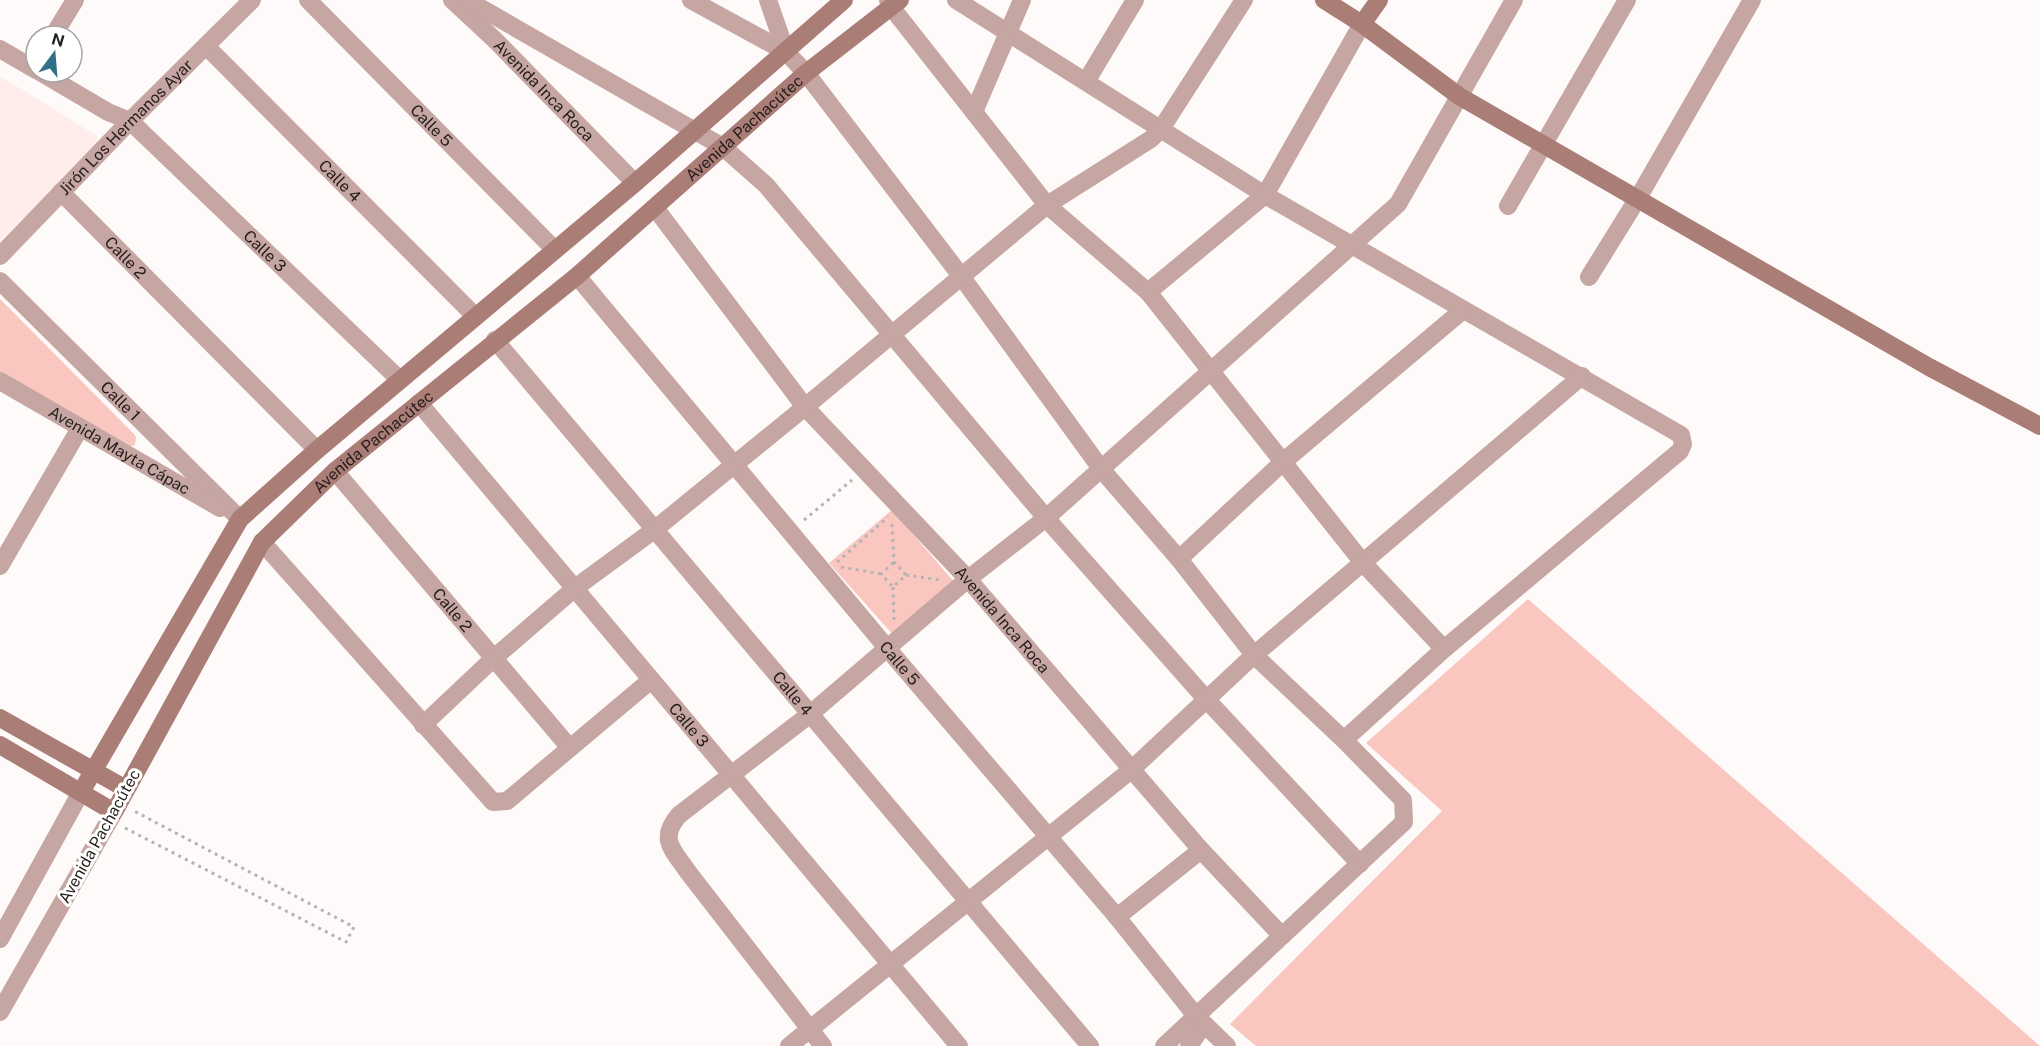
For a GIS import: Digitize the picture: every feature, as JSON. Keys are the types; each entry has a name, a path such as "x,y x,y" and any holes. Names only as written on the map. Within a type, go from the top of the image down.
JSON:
{"street":[{"path":"60,24 75,0"},
{"name":"Jirón Los Hermanos Ayar","path":"0,256 130,121 252,0"},
{"name":"Calle 5","path":"308,0 555,250"},
{"name":"Avenida Inca Roca","path":"452,0 495,40 635,183"},
{"path":"467,0 723,147 766,186 804,228 890,336 1046,518 1206,699 1360,864"},
{"path":"691,0 786,52 806,73 962,276 1102,470 1179,559 1254,656 1344,740 1403,800 1406,813 1404,822 1282,936 1200,1020 1164,1046"},
{"path":"768,0 786,52"},
{"name":"Avenida Pachacútec","path":"0,939 94,769 240,519 317,450 635,183 844,0"},
{"path":"956,0 1087,80 1265,195 1681,435 1683,444 1680,451 1444,650 1344,740"},
{"path":"974,112 1022,0"},
{"path":"1087,80 1135,0"},
{"path":"423,725 495,657 575,588 654,530 1047,205 1151,139 1161,129 1244,0"},
{"path":"1324,0 1362,24 1459,96 1929,368 2040,426"},
{"path":"1148,292 1265,195 1362,24 1379,0"},
{"path":"823,1046 688,872 670,845 667,834 679,815 809,715 968,579 1046,518 1211,374 1398,204 1412,184 1514,0"},
{"path":"1508,206 1627,0"},
{"path":"1589,277 1638,198 1746,2"},
{"path":"893,3 1047,205 1148,292 1364,564 1444,650"},
{"name":"Avenida Pachacútec","path":"0,1012 117,806 262,542 335,471 577,276 806,73 893,3"},
{"name":"Calle 4","path":"206,46 475,316"},
{"name":"Calle 3","path":"0,48 24,62"},
{"name":"Calle 3","path":"61,84 108,112 130,121 400,380"},
{"name":"Calle 2","path":"61,192 317,450"},
{"name":"Avenida Inca Roca","path":"656,208 805,407 968,579 1131,770 1282,936"},
{"name":"Calle 5","path":"577,276 887,648 1117,917 1200,1020 1227,1046"},
{"name":"Calle 1","path":"0,281 240,519"},
{"path":"1179,559 1284,461 1463,310"},
{"name":"Calle 4","path":"495,340 1090,1046"},
{"path":"789,1046 808,1028 891,966 1131,770 1254,656 1582,376"},
{"name":"Avenida Mayta Cápac","path":"0,381 240,519"},
{"name":"Calle 3","path":"419,403 959,1046"},
{"path":"0,566 80,429"},
{"name":"Calle 2","path":"335,471 570,748"},
{"path":"262,542 493,802 507,801 651,680"},
{"path":"0,718 94,769 117,806"},
{"path":"0,745 81,792 117,806"},
{"path":"1117,917 1202,850"},
{"path":"1189,1046 1200,1020"}],"path":[{"path":"798,525 857,476"},
{"path":"833,565 891,515 894,562 906,575 941,580"},
{"path":"880,574 894,562"},
{"path":"833,565 880,574 893,587 894,622"},
{"path":"833,565 841,574"},
{"path":"893,587 906,575"},
{"path":"117,806 354,927 346,942 117,806"}],"shaded area":[{"path":"0,76 97,136 98,144 0,241"},
{"path":"0,299 134,434 135,445 128,447 0,373"},
{"path":"892,510 955,583 894,636 829,563"},
{"path":"1528,599 2040,1046 1256,1046 1230,1024 1442,811 1366,743"}]}
